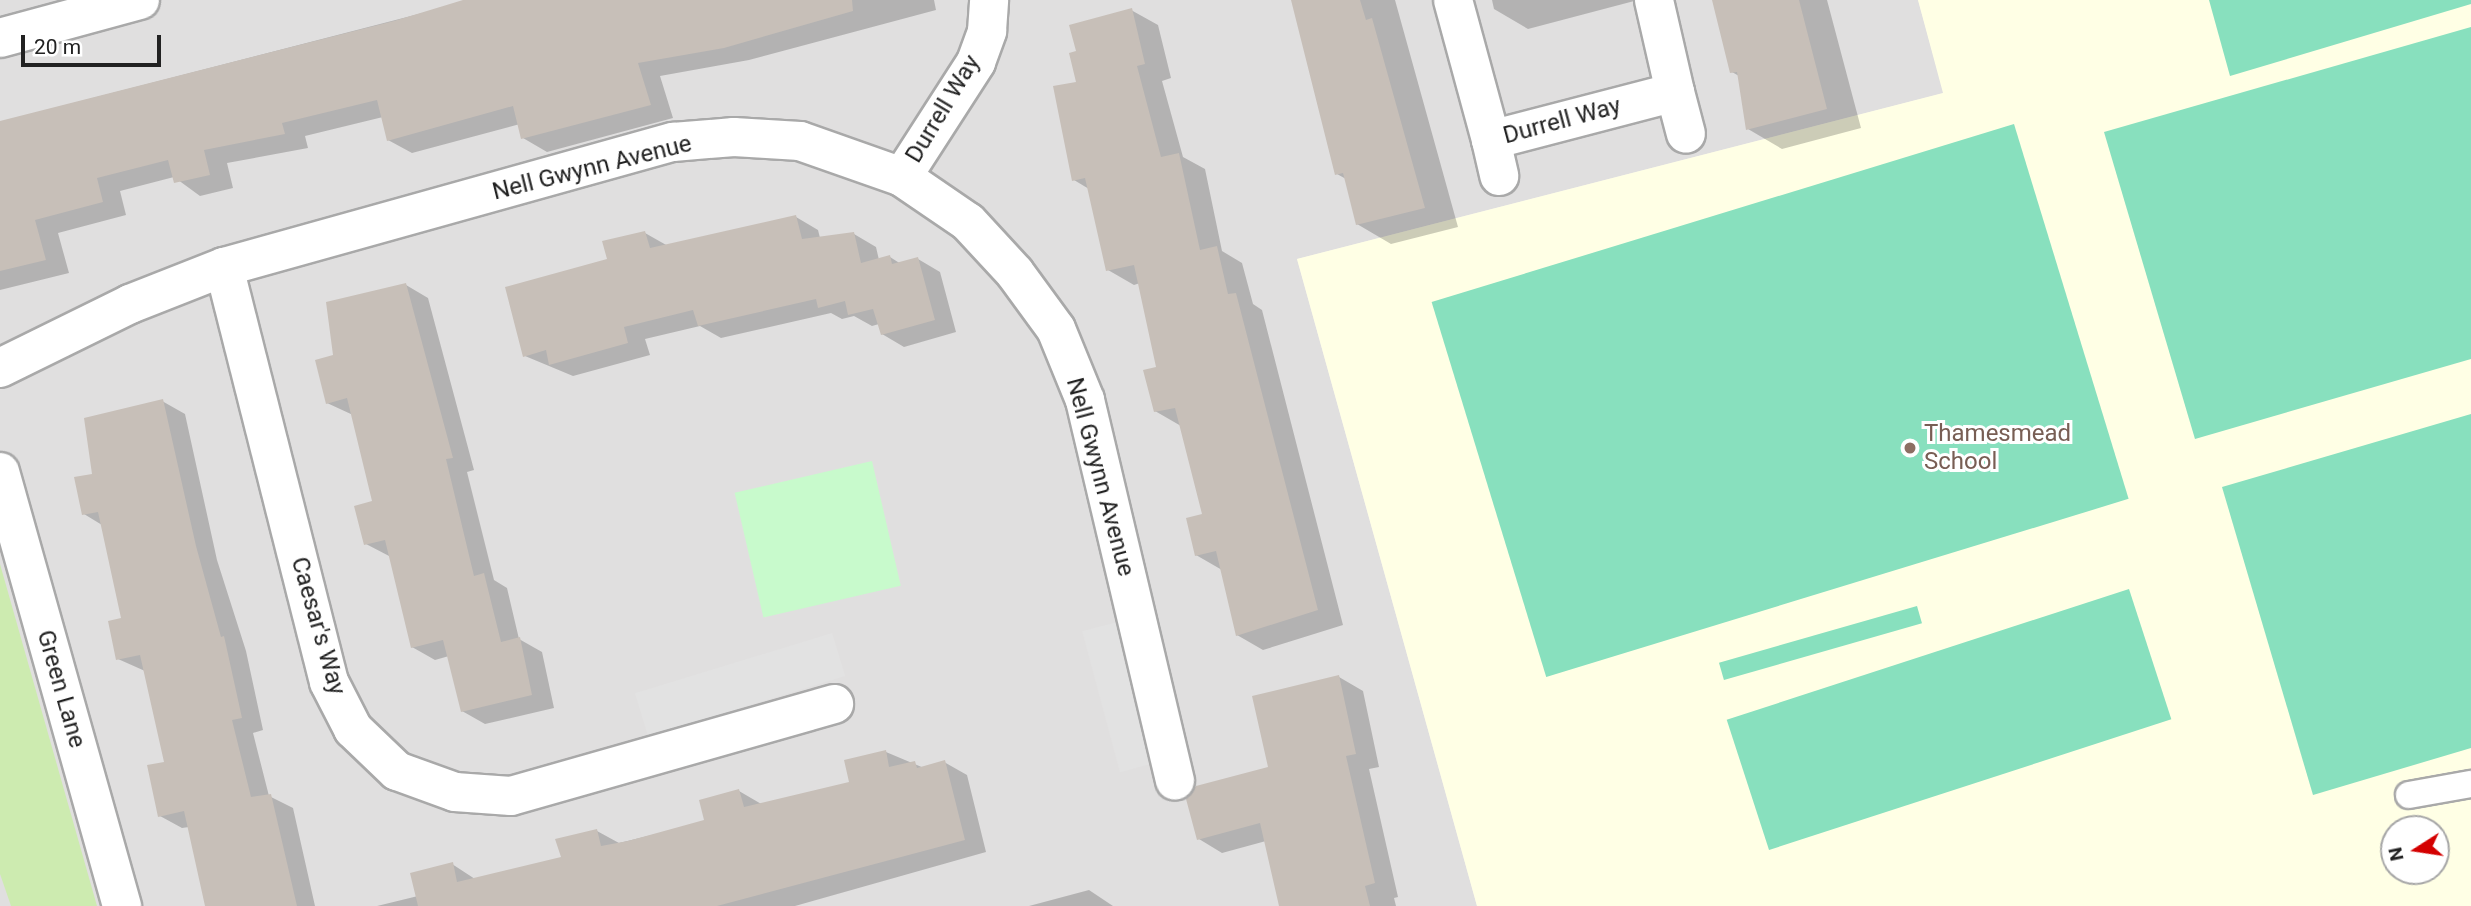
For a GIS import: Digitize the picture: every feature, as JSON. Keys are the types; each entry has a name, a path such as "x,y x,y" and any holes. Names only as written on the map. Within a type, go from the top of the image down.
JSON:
{"street":[{"path":"0,38 140,0"},
{"name":"Durrell Way","path":"902,177 976,62 987,31 989,0"},
{"name":"Durrell Way","path":"1454,0 1495,158 1633,102 1675,92"},
{"path":"1654,0 1686,134"},
{"name":"Nell Gwynn Avenue","path":"0,368 130,304 224,267 673,142 734,137 800,141 902,177 968,222 1015,273 1056,330 1085,400 1175,781"},
{"name":"Caesar's Way","path":"224,267 329,682 353,729 397,772 455,792 511,796 834,704"},
{"name":"Green Lane","path":"0,471 122,906"}],"lane":[{"path":"2409,795 2471,784"}],"shaded area":[{"path":"0,0 1918,0 1944,93 1297,259 1477,906 0,906"},
{"name":"Thamesmead School","path":"1918,0 2471,0 2471,906 1477,906 1297,259 1943,93"},
{"path":"1117,622 1155,763 1120,772 1082,631"},
{"path":"832,633 845,676 648,736 635,693"}],"green space":[{"path":"2209,0 2471,0 2471,4 2230,76"},
{"path":"2471,27 2471,359 2195,439 2104,132"},
{"path":"2014,124 2129,499 1546,677 1432,302"},
{"path":"2471,414 2471,748 2313,795 2222,487"},
{"path":"872,461 901,586 763,617 735,493"},
{"path":"0,564 97,906 11,906 0,874"},
{"path":"2129,589 2171,719 1769,850 1727,720"},
{"path":"1917,606 1922,623 1724,680 1719,663"}],"building":[{"path":"463,0 852,0 853,11 724,48 638,63 651,105 521,139 513,106 387,141 377,100 282,123 285,134 204,150 210,175 174,183 168,160 97,178 103,202 35,220 46,260 0,271 0,121 394,21"},
{"path":"1291,0 1360,0 1366,20 1372,18 1425,208 1356,225 1343,173 1335,175"},
{"path":"1712,0 1799,0 1827,109 1746,130 1737,72 1730,73"},
{"path":"1132,8 1145,64 1137,66 1161,157 1179,153 1200,250 1217,246 1228,294 1236,293 1318,610 1236,636 1216,551 1195,556 1186,518 1202,514 1175,408 1154,412 1143,370 1156,367 1134,265 1106,271 1085,178 1072,181 1053,86 1076,82 1069,53 1076,51 1069,25"},
{"path":"796,215 802,239 854,232 861,263 890,255 892,264 918,257 935,320 881,335 873,309 848,315 845,301 818,308 816,299 698,326 693,310 624,327 628,343 549,365 546,350 523,357 505,287 607,259 602,241 645,231 650,248"},
{"path":"406,283 453,458 446,459 474,576 484,573 501,642 520,637 532,695 461,712 443,640 411,648 385,540 364,545 354,506 372,501 347,398 326,404 315,360 333,355 326,302"},
{"path":"163,399 196,546 221,637 224,636 242,718 232,720 251,797 271,794 297,906 205,906 184,811 158,817 147,765 164,762 140,655 116,660 108,621 121,618 98,512 82,515 74,477 92,474 84,418"},
{"path":"1339,675 1356,754 1346,756 1375,883 1365,886 1370,906 1279,906 1260,823 1197,840 1186,799 1196,786 1268,767 1252,696"},
{"path":"886,750 889,767 915,761 917,768 945,760 965,840 717,906 418,906 410,873 453,862 457,882 561,857 555,839 597,829 601,846 628,841 704,820 699,800 739,789 744,807 849,782 844,760"}],"place":[{"name":"Thamesmead School","path":"1910,448"}]}
